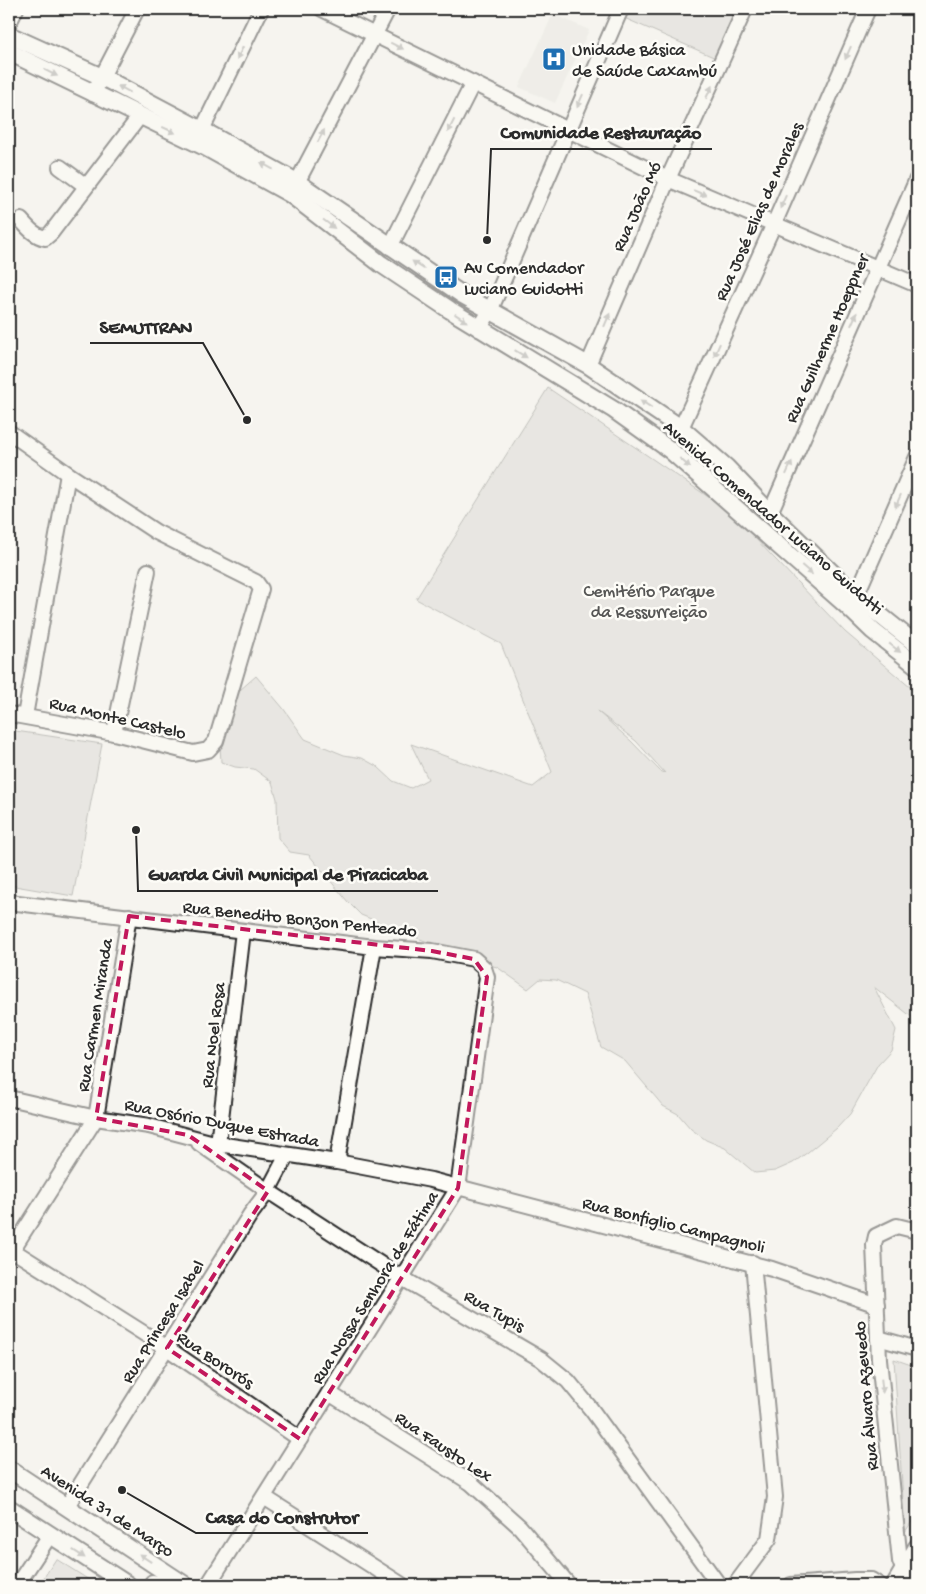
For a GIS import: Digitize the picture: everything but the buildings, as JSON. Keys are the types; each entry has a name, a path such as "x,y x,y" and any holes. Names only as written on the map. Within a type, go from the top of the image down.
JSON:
{"main road":[{"name":"Avenida Comendador Luciano Guidotti","path":"9,35 102,77 202,130 390,247 461,294 588,365 681,428 726,467 770,513 851,600 873,631 917,666"},
{"name":"Avenida Comendador Luciano Guidotti","path":"9,52 93,94 293,188 381,264 479,329 614,410 670,450 851,600 917,645"},
{"name":"Avenida 31 de Março","path":"9,1469 185,1585"},
{"path":"9,1508 128,1585"},
{"path":"891,1585 917,1547"},
{"path":"912,1585 917,1577"},
{"path":"152,1585 153,1583 162,1585"}],"street":[{"path":"9,23 16,9"},
{"path":"93,94 137,9"},
{"path":"202,130 261,9"},
{"path":"322,9 668,179 917,285"},
{"path":"293,188 388,9"},
{"path":"479,329 490,311 620,9"},
{"name":"Rua João Mó","path":"588,365 668,179 745,9"},
{"name":"Rua José Elias de Morales","path":"681,428 774,224 868,9"},
{"path":"390,247 473,83"},
{"path":"21,220 40,237 45,238 51,233 140,116"},
{"path":"60,167 86,186"},
{"name":"Rua Guilherme Hoeppner","path":"770,513 917,179"},
{"path":"9,432 68,474 25,716"},
{"path":"851,600 917,456"},
{"name":"Rua Monte Castelo","path":"9,714 114,733 193,753 208,750 216,741 261,589 256,582 156,532 68,474"},
{"path":"114,733 148,571"},
{"name":"Rua Benedito Bonzon Penteado","path":"9,902 243,931 432,951 474,959 484,968 487,977"},
{"name":"Rua Carmen Miranda","path":"96,1118 128,916"},
{"name":"Rua Noel Rosa","path":"218,1144 243,931"},
{"path":"337,1162 374,946"},
{"name":"Rua Nossa Senhora de Fátima","path":"208,1585 458,1188 487,977"},
{"name":"Rua Osório Duque Estrada","path":"9,1098 96,1118 149,1126 218,1144 337,1162 431,1180 458,1188"},
{"path":"10,1251 96,1118"},
{"name":"Rua Tupis","path":"188,1135 268,1191 402,1278 541,1358 568,1380 719,1585"},
{"name":"Rua Princesa Isabel","path":"67,1506 250,1215 268,1191 287,1155"},
{"name":"Rua Bonfiglio Campagnoli","path":"458,1188 753,1264 877,1305"},
{"name":"Rua Álvaro Azevedo","path":"903,1569 900,1561 878,1338 874,1244 876,1236 890,1228 897,1226 917,1230"},
{"name":"Rua Bororós","path":"10,1251 167,1348 300,1439"},
{"path":"735,1585 769,1539 774,1498 753,1264"},
{"path":"878,1338 917,1349"},
{"name":"Rua Fausto Lex","path":"330,1393 471,1483 520,1527 569,1585"},
{"path":"264,1498 402,1585"},
{"path":"17,1585 50,1535"},
{"path":"790,1585 855,1580 871,1580 891,1585"}],"highlighted area":[{"path":"129,916 432,951 474,959 487,977 458,1188 300,1439 167,1348 268,1191 188,1135 96,1118"}],"shaded area":[{"name":"Unidade Básica de Saúde Caxambú","path":"553,14 589,30 555,103 519,87"}],"green space":[{"path":"625,9 740,9 718,59 622,17"},
{"name":"Cemitério Parque da Ressurreição","path":"548,388 729,511 845,632 917,693 917,1021 874,987 896,1030 891,1050 878,1064 850,1114 837,1128 793,1163 775,1171 755,1173 725,1148 706,1140 691,1129 678,1114 663,1106 625,1061 601,1047 585,994 556,980 540,979 528,989 497,967 477,962 361,915 309,855 290,852 278,838 277,799 272,782 254,769 235,767 221,762 220,746 230,707 240,690 256,676 283,708 305,739 344,755 362,758 378,767 393,781 411,788 428,779 411,744 533,787 552,772 501,644 416,599","holes":["597,711 636,741 665,773 660,771 631,741"]},
{"path":"9,730 102,744 73,896 9,885"},
{"path":"894,1359 917,1367 917,1514 905,1532"},
{"path":"56,1559 97,1585 39,1585"}],"place":[{"name":"Unidade Básica de Saúde Caxambú","path":"554,59"},
{"name":"Comunidade Restauração","path":"487,240"},
{"name":"Av Comendador Luciano Guidotti","path":"446,277"},
{"name":"SEMUTTRAN","path":"247,420"},
{"name":"Guarda Civil Municipal de Piracicaba","path":"136,830"},
{"name":"Casa do Construtor","path":"122,1490"}]}
